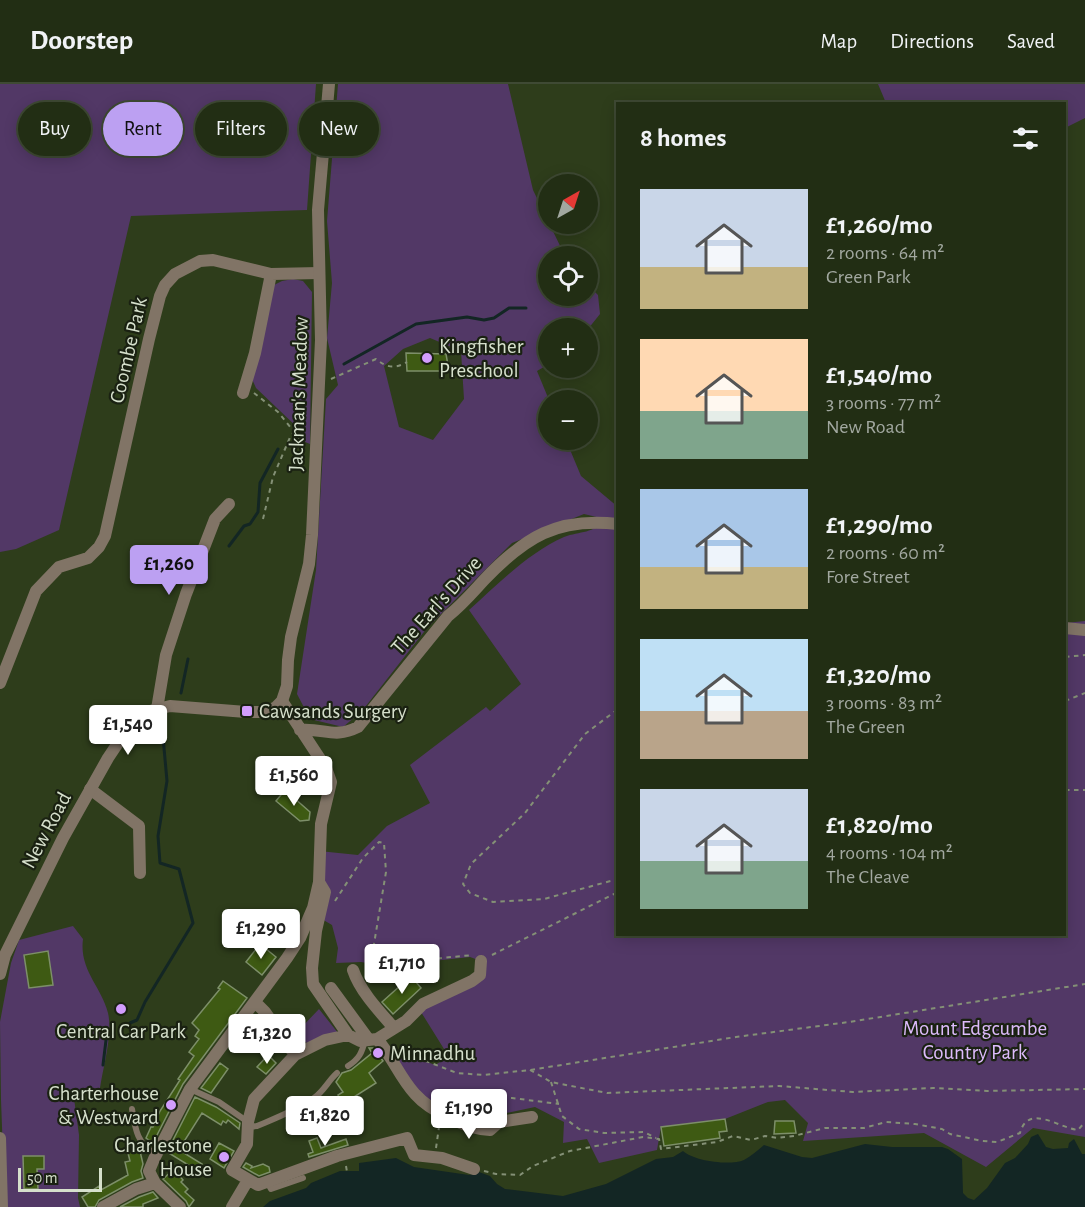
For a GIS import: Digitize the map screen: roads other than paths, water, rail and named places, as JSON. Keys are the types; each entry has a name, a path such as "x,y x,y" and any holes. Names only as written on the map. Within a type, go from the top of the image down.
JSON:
{"street":[{"name":"Jackman's Meadow","path":"282,701 287,686 291,638 309,564 312,535 320,383 318,210 329,84"},
{"name":"Coombe Park","path":"0,683 36,591 59,567 88,558 99,547 105,536 160,296 165,285 175,274 200,261 213,260 271,274 319,273"},
{"path":"244,389 255,352 271,274"},
{"path":"180,1207 155,1183 149,1171 190,1089 300,938 313,908 319,882 321,824 331,782 326,768 282,701 266,712 170,706 157,709 166,655 186,594 215,519 229,504"},
{"name":"The Earl's Drive","path":"300,730 313,729 337,735 358,727 448,616 464,603 508,556 538,535 562,526 586,522 616,524"},
{"path":"1066,628 1085,630"},
{"name":"New Road","path":"0,974 5,955 24,916 108,758 146,712 157,709"},
{"path":"90,789 139,826 140,873"},
{"path":"319,882 325,892 316,932 312,968 314,984 348,1035 360,1041 370,1040 394,1028 423,1004 472,981 480,975 482,960"},
{"path":"353,969 368,997 394,1028"},
{"path":"331,988 370,1040 389,1052 414,1093 432,1108 456,1120 485,1130 490,1130 499,1122 532,1118"},
{"path":"255,1002 266,1012 295,1055"},
{"path":"348,1035 325,1040 295,1055 254,1099 247,1124 247,1144 232,1170 258,1185 337,1156 407,1138 414,1155 435,1157 474,1169"},
{"path":"0,1138 2,1207"},
{"path":"232,1207 248,1180"},
{"path":"103,1207 155,1183"}],"lane":[{"path":"348,1066 362,1054 370,1040"},
{"path":"190,1089 219,1102 247,1124 257,1126 313,1098 337,1073"},
{"path":"132,1108 135,1131 148,1151 156,1154"},
{"path":"267,1182 271,1189 303,1178"}],"water":[{"path":"1038,1134 1046,1147 1053,1149 1068,1148 1069,1143 1074,1139 1082,1154 1085,1154 1085,1207 263,1207 270,1201 306,1188 311,1183 340,1171 359,1171 359,1163 396,1158 414,1167 469,1175 479,1172 490,1176 505,1189 563,1196 606,1184 656,1159 673,1157 683,1151 703,1160 730,1163 744,1160 764,1145 812,1158 865,1144 948,1149 962,1159 963,1193 974,1200 987,1188 1005,1163 1015,1158 1028,1144 1031,1137"}],"waterway":[{"path":"344,364 416,324 467,317 484,320 494,318 509,308 526,308"},
{"path":"229,546 258,512 260,483 278,449"},
{"path":"181,693 188,659"},
{"path":"130,1023 137,1020 145,1002 193,923 179,869 160,863 158,836 167,781 162,726"},
{"path":"103,1065 107,1032 113,1029"}],"place":[{"name":"Kingfisher Preschool","path":"427,358"},
{"name":"Cawsands Surgery","path":"247,711"},
{"name":"Central Car Park","path":"121,1009"},
{"name":"Minnadhu","path":"378,1053"},
{"name":"Charterhouse & Westward","path":"171,1105"},
{"name":"Charlestone House","path":"224,1157"}],"park label":[{"name":"Mount Edgcumbe Country Park","path":"975,1040"}]}
